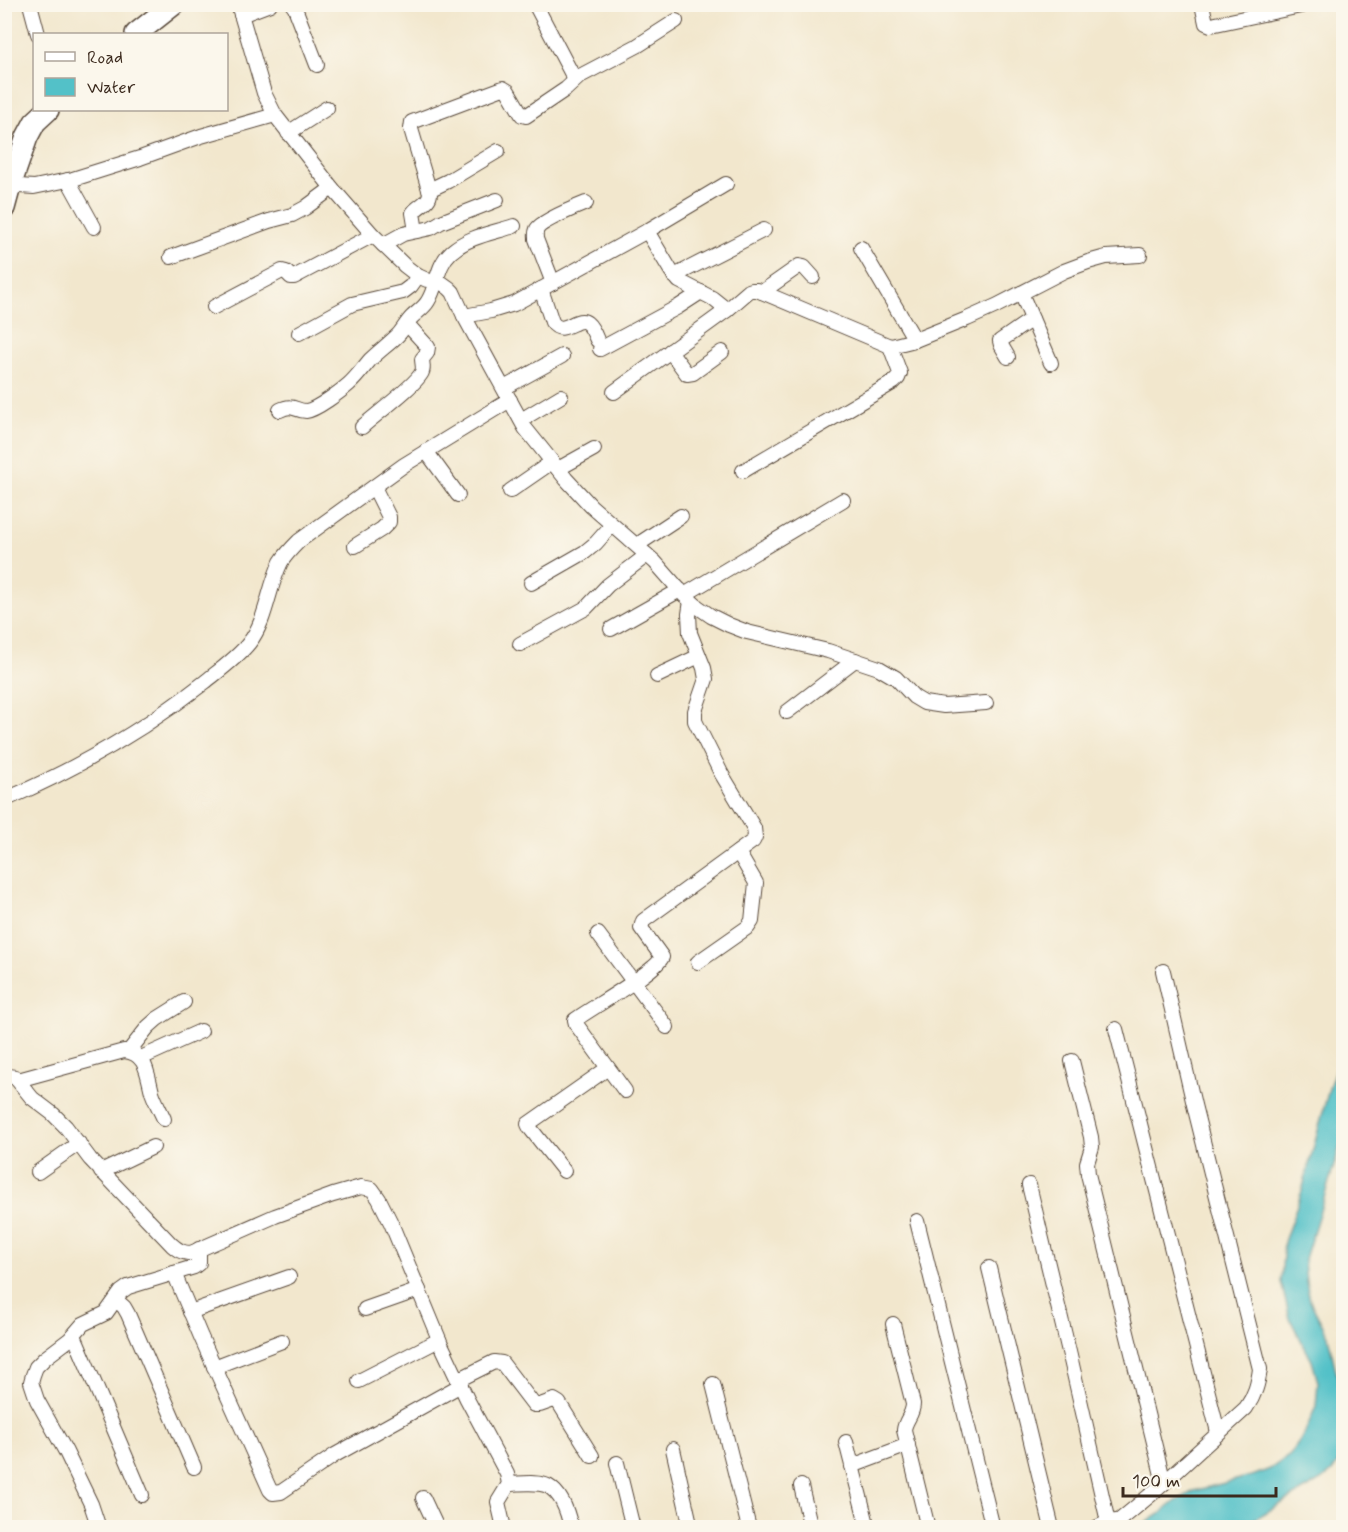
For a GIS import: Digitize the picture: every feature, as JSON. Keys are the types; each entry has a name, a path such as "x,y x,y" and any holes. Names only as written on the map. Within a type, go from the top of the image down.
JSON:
{"highway":[{"path":"137,33 174,4"},
{"path":"4,208 7,186 27,137 35,122 47,111"}],"street":[{"path":"30,4 38,33"},
{"path":"270,4 239,10 264,93 275,115 332,188 373,235 418,276 442,283 453,292 483,353 521,420 555,465 591,506 642,550 698,607 729,625 747,632 855,660 889,673 914,697 924,703 944,706 986,703"},
{"path":"292,4 317,65"},
{"path":"534,4 575,80"},
{"path":"1202,4 1206,23 1209,25 1262,9 1310,4"},
{"path":"416,231 413,213 430,197 411,129 412,122 503,88 508,91 522,115 526,116 566,89 582,74 637,46 676,21"},
{"path":"288,133 327,108"},
{"path":"7,186 34,187 68,180 201,136 275,115"},
{"path":"429,190 498,151"},
{"path":"68,180 94,227"},
{"path":"464,316 514,304 647,231 726,184"},
{"path":"171,257 292,215 332,188"},
{"path":"384,245 403,234 431,228 497,200"},
{"path":"586,202 545,223 537,230 536,239 547,286 552,322 555,326 563,328 585,321 598,345 678,307 701,292"},
{"path":"280,410 292,406 308,411 350,384 371,359 399,334 428,301 439,268 450,253 478,236 514,225"},
{"path":"674,276 764,230"},
{"path":"647,231 679,281 717,301 727,309"},
{"path":"214,308 282,271 294,277 373,235"},
{"path":"861,248 915,340"},
{"path":"614,392 752,290 762,292 890,346 915,340 987,310 1088,261 1106,257 1140,255"},
{"path":"762,292 799,266 804,267 813,277"},
{"path":"299,333 352,304 403,292 418,276"},
{"path":"1021,294 1051,363"},
{"path":"1008,357 1000,341 1032,320"},
{"path":"362,427 423,371 422,359 428,347 407,324"},
{"path":"742,471 894,382 900,373 890,346"},
{"path":"670,351 687,374 693,373 722,352"},
{"path":"4,800 46,782 143,726 175,706 228,664 251,640 260,623 281,562 299,541 561,356"},
{"path":"521,420 561,396"},
{"path":"510,491 555,465 594,449"},
{"path":"426,451 458,495"},
{"path":"355,546 382,530 389,522 389,517 374,487"},
{"path":"611,628 685,595 843,500"},
{"path":"520,644 586,608 642,550 681,516"},
{"path":"531,583 585,552 612,525"},
{"path":"625,1091 575,1020 634,982 662,959 641,928 644,921 753,841 755,837 755,832 721,773 695,721 694,711 706,674 690,633 685,595"},
{"path":"657,676 699,656"},
{"path":"787,712 855,660"},
{"path":"699,962 748,927 752,921 756,883 738,852"},
{"path":"598,934 667,1027"},
{"path":"1029,1185 1110,1524 1164,1483 1246,1408 1258,1385 1260,1369 1162,970"},
{"path":"135,1055 148,1027 184,1002"},
{"path":"1116,1029 1218,1432"},
{"path":"135,1055 201,1031"},
{"path":"18,1080 124,1051 135,1055 145,1063 153,1093 164,1119"},
{"path":"1072,1061 1091,1137 1092,1147 1087,1163 1088,1174 1164,1483"},
{"path":"564,1171 528,1124 608,1068"},
{"path":"4,1075 15,1077 26,1093 66,1126 90,1160 178,1251 190,1253 275,1216 333,1195 361,1187 372,1189 391,1223 440,1340 507,1474 509,1484 498,1502 504,1527"},
{"path":"39,1172 79,1143"},
{"path":"101,1172 153,1147"},
{"path":"917,1221 993,1527"},
{"path":"99,1527 71,1462 37,1400 31,1382 33,1374 45,1358 87,1322 106,1313 121,1292 128,1287 197,1266 200,1260 199,1249"},
{"path":"989,1268 1053,1527"},
{"path":"174,1273 214,1367 273,1493 281,1492 335,1455 495,1362 502,1363 534,1405 554,1400 559,1403 592,1456"},
{"path":"190,1312 289,1277"},
{"path":"365,1309 419,1290"},
{"path":"116,1300 128,1314 194,1467"},
{"path":"893,1324 913,1404 913,1410 904,1426 928,1527"},
{"path":"74,1335 142,1495"},
{"path":"359,1380 440,1340"},
{"path":"214,1367 282,1341"},
{"path":"713,1384 749,1527"},
{"path":"846,1442 867,1527"},
{"path":"852,1466 908,1446"},
{"path":"673,1449 692,1527"},
{"path":"616,1463 633,1527"},
{"path":"509,1484 548,1486 565,1506 571,1527"},
{"path":"801,1486 811,1527"},
{"path":"423,1498 437,1527"}],"water":[{"path":"1343,1046 1343,1137 1304,1262 1310,1301 1328,1336 1343,1395 1343,1455 1332,1472 1322,1480 1241,1527 1140,1527 1194,1491 1270,1469 1290,1455 1304,1435 1316,1406 1318,1382 1312,1361 1290,1319 1281,1282 1284,1242 1302,1191 1330,1085"}]}
